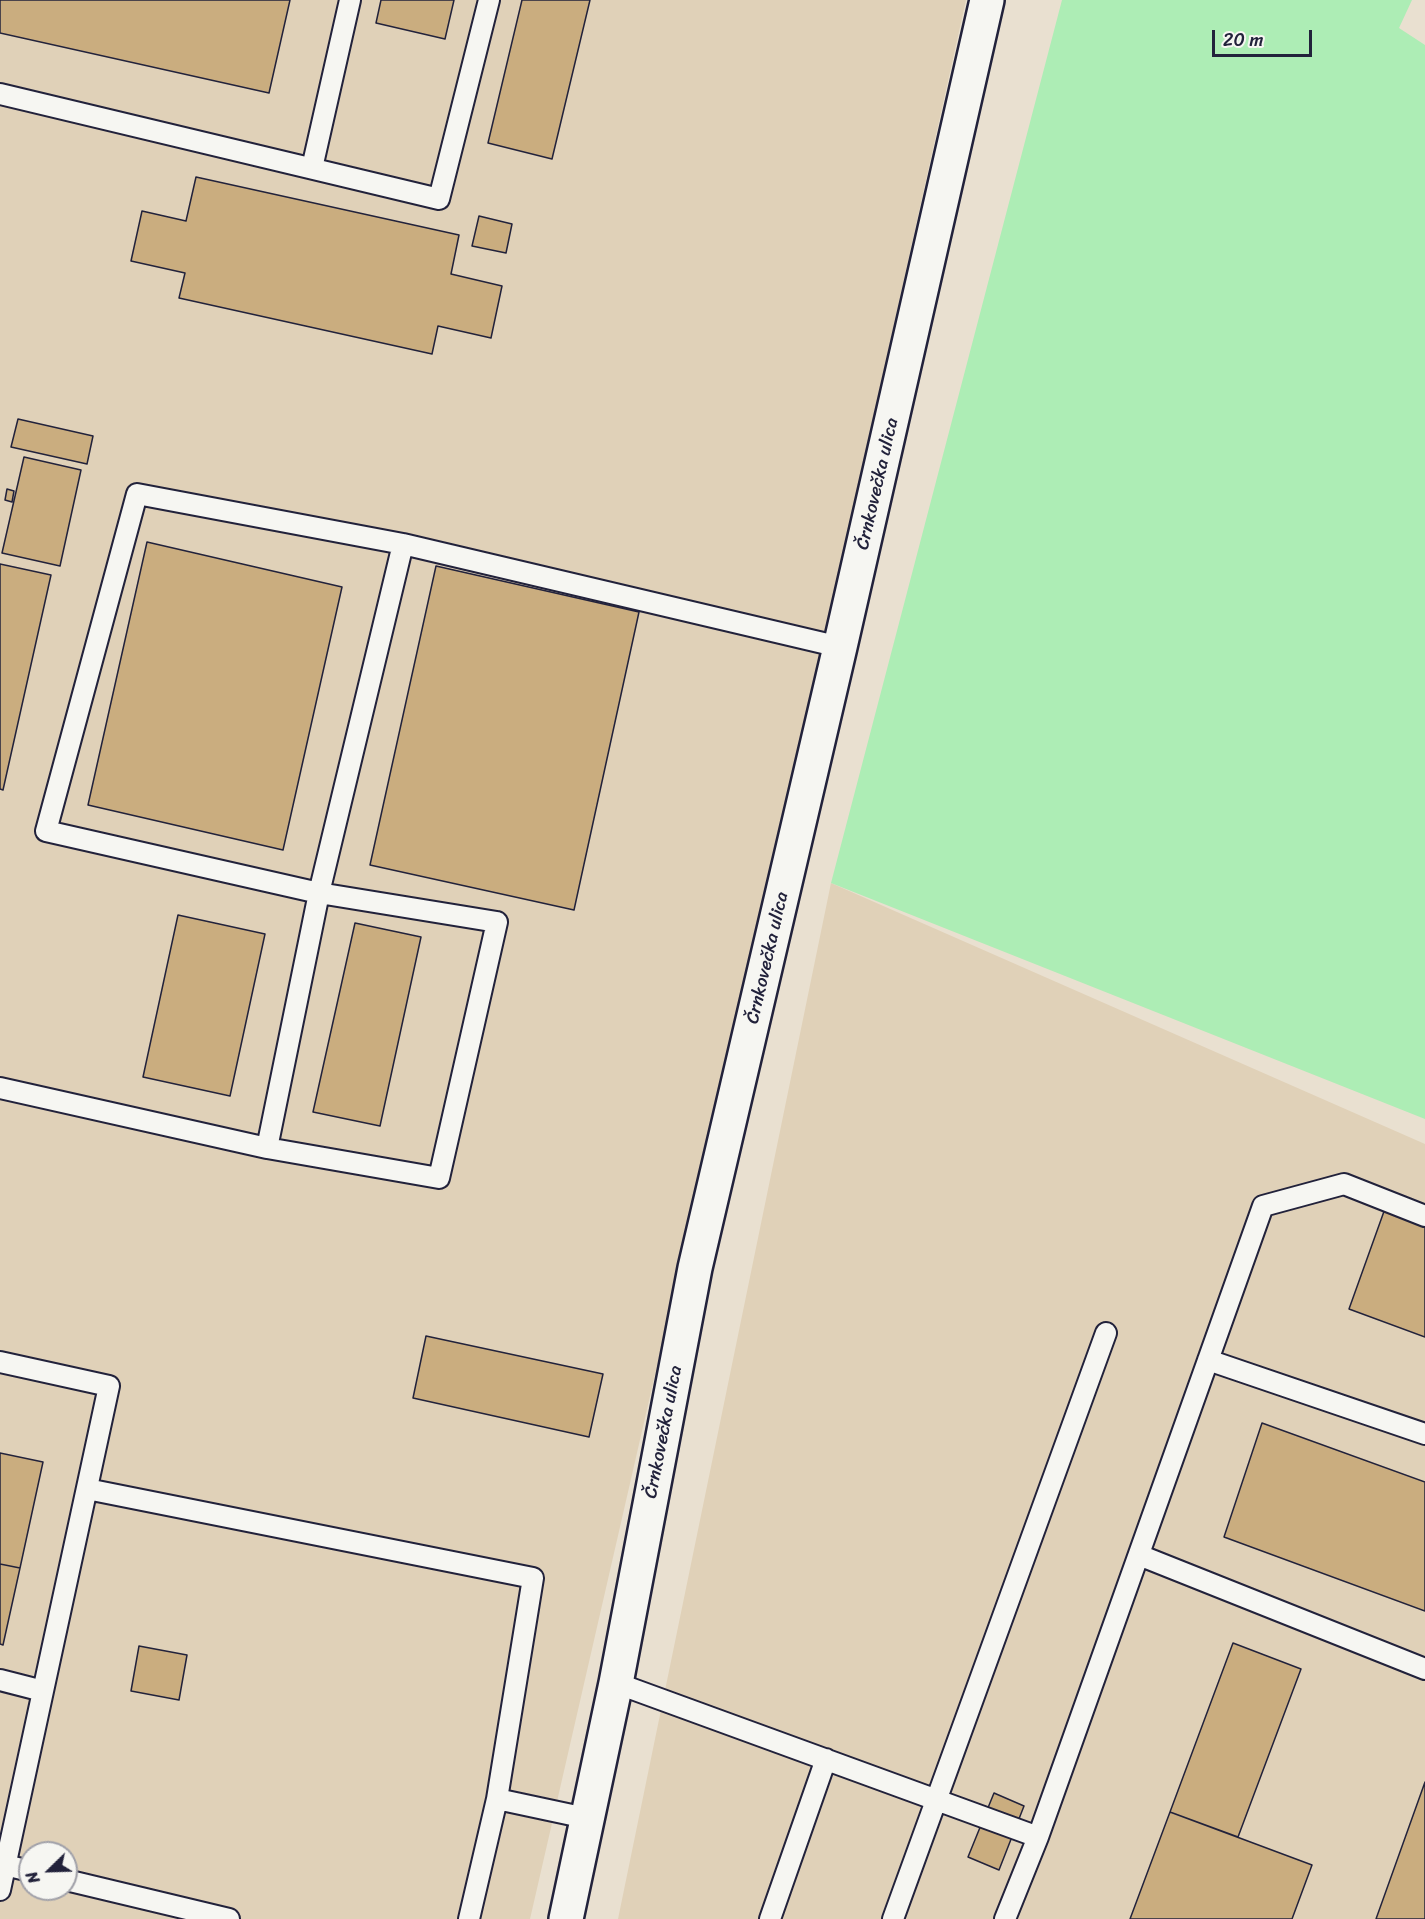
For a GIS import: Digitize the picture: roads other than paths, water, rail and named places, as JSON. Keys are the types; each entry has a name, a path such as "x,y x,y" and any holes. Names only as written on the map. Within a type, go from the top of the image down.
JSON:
{"street":[{"name":"Črnkovečka ulica","path":"566,1919 616,1683 695,1268 840,647 987,0"}],"lane":[{"path":"312,168 350,0"},
{"path":"0,94 439,199 489,0"},
{"path":"0,1088 267,1148 439,1178 497,922 319,893 46,831 138,494 403,544 840,647"},
{"path":"267,1148 319,893 403,544"},
{"path":"1005,1919 1038,1837 1263,1206 1344,1184 1425,1216"},
{"path":"893,1919 1107,1333"},
{"path":"1208,1360 1425,1434"},
{"path":"0,1362 109,1386 0,1890"},
{"path":"87,1489 533,1578 497,1799 469,1919"},
{"path":"1139,1555 1425,1669"},
{"path":"0,1680 43,1691"},
{"path":"616,1683 1038,1837"},
{"path":"770,1919 826,1760"},
{"path":"497,1799 586,1818"},
{"path":"5,1865 18,1868"},
{"path":"78,1883 229,1919"}]}
